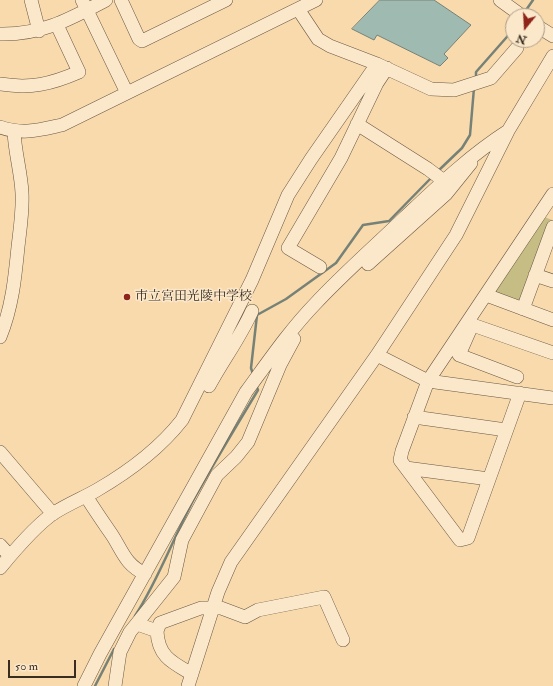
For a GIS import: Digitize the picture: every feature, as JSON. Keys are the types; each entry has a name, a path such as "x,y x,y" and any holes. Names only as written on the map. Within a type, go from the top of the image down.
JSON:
{"street":[{"path":"30,0 39,31"},
{"path":"0,34 19,34 39,31 57,24 84,5 106,0"},
{"path":"120,0 142,41 226,0"},
{"path":"0,127 14,132 32,132 62,125 316,0"},
{"path":"500,0 511,8"},
{"path":"84,5 127,93"},
{"path":"298,9 318,39 330,46 382,66 431,89 454,90 491,78 517,48"},
{"path":"0,84 32,86 45,84 79,72 57,24"},
{"path":"343,640 324,597 258,610 244,617 221,608 213,608 200,608 160,623 157,632 157,638 166,658 190,680 213,608 231,562 377,355 456,235 508,132 553,56"},
{"path":"320,267 288,248 341,158 377,83 382,66"},
{"path":"0,568 10,556 53,514 86,496 149,453 169,436 182,420 252,280 288,196 311,159 382,66"},
{"path":"357,124 433,172 444,181"},
{"path":"0,337 7,319 11,301 22,215 22,191 14,149 14,132"},
{"path":"84,686 246,392 274,353 314,304 444,181 481,148 508,132"},
{"path":"114,686 120,652 130,632 174,577 182,540 217,475 236,457 248,442 280,365 298,334 326,302 446,194 460,179 481,148"},
{"path":"520,393 468,538 460,540 400,460 402,451 428,381 470,324 486,295 553,194"},
{"path":"523,309 536,275 550,245 553,227"},
{"path":"536,275 553,281"},
{"path":"486,295 553,320"},
{"path":"192,399 206,390 223,360 233,348 252,311"},
{"path":"470,324 553,353"},
{"path":"470,324 459,355 517,377"},
{"path":"377,355 428,381 553,398"},
{"path":"414,417 506,430"},
{"path":"1,454 53,514"},
{"path":"406,468 489,479"},
{"path":"86,496 113,537 121,553 131,566 145,574"},
{"path":"0,546 10,556"},
{"path":"137,624 157,632"}],"shaded area":[{"path":"542,216 552,220 520,302 494,292"}],"water":[{"path":"380,0 434,0 471,25 444,54 448,58 440,66 377,35 374,40 352,29"}],"waterway":[{"path":"527,8 533,0"},
{"path":"476,79 476,72 505,39"},
{"path":"438,171 462,148 470,135 474,88"},
{"path":"253,374 251,368 257,315 286,299 336,263 363,225 389,221 432,177"},
{"path":"135,616 152,587 195,497 258,390 256,385"},
{"path":"95,686 114,649"}],"place":[{"name":"市立宮田光陵中学校","path":"127,297"}]}
